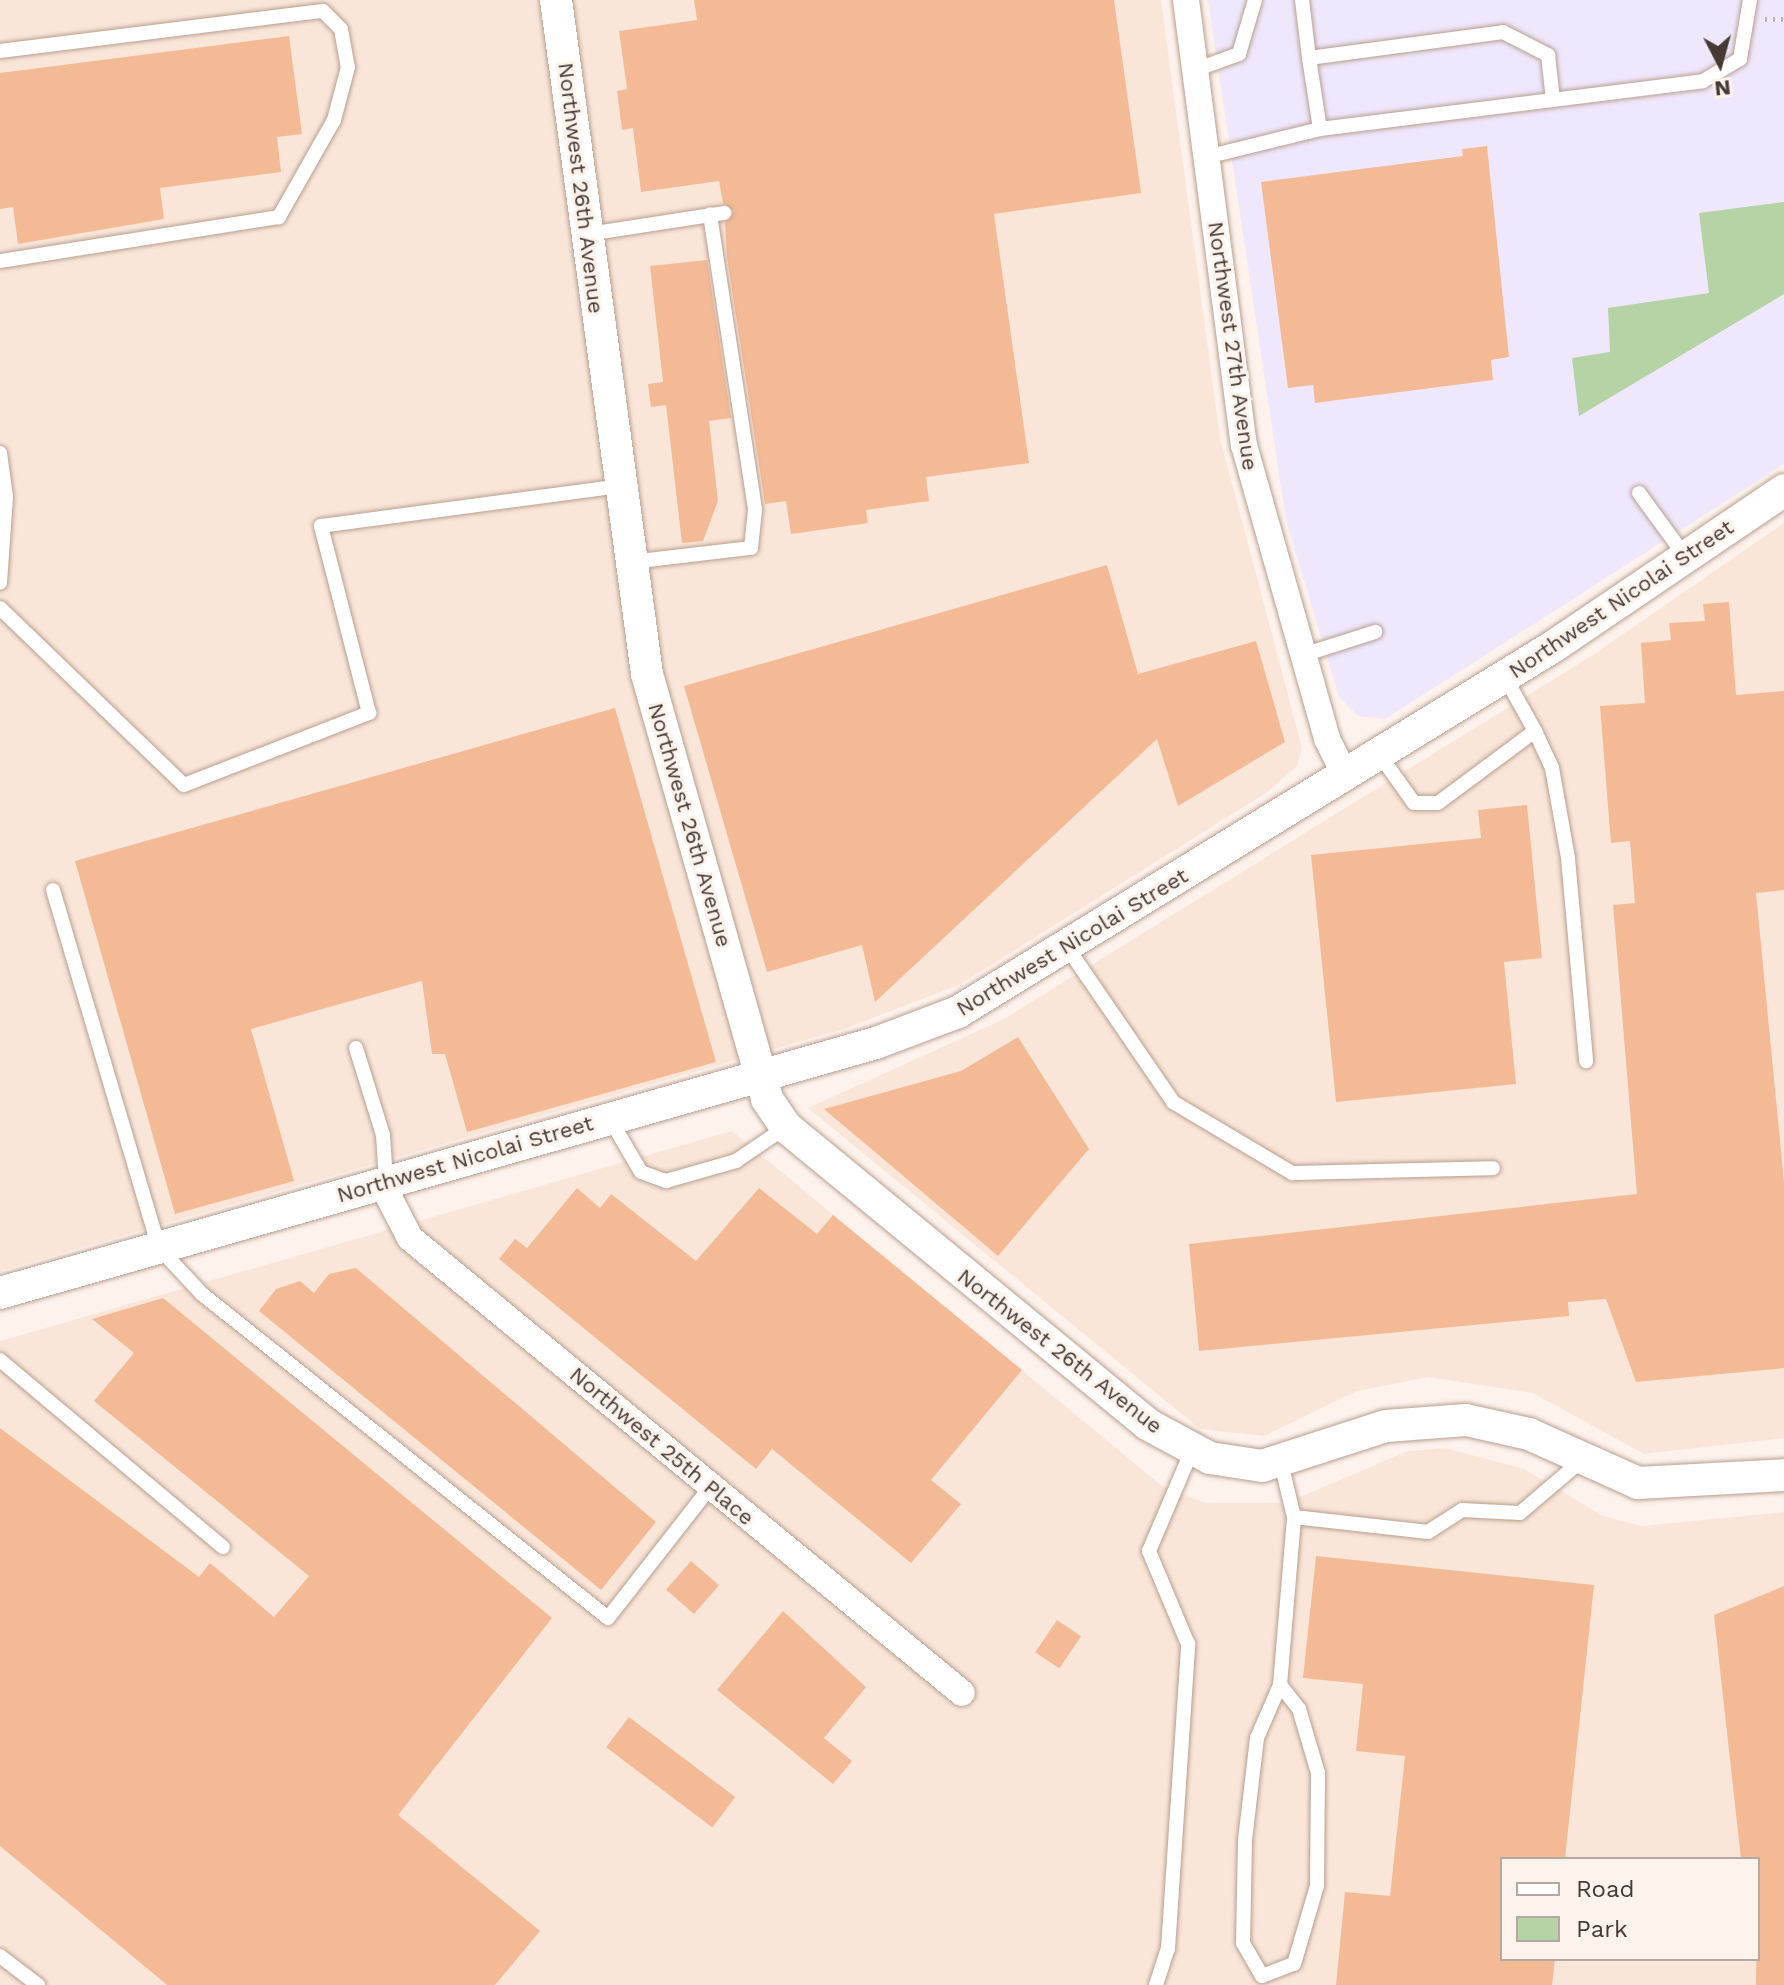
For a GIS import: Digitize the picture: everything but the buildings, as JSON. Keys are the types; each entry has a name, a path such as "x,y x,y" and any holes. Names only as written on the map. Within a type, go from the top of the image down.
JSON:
{"street":[{"name":"Northwest 26th Avenue","path":"556,0 630,562 656,711 761,1076 786,1127 1147,1424 1192,1450 1226,1463 1281,1463"},
{"name":"Northwest 27th Avenue","path":"1186,0 1244,445 1303,655 1345,775"},
{"name":"Northwest Nicolai Street","path":"0,1293 761,1076 947,1017 1067,947 1504,676 1784,490"},
{"name":"Northwest 25th Place","path":"384,1182 410,1238 962,1693"},
{"path":"1281,1463 1353,1434 1429,1419 1499,1424 1581,1461 1652,1486 1784,1475"}],"lane":[{"path":"1195,70 1239,54 1255,0"},
{"path":"1302,0 1320,129"},
{"path":"1206,157 1320,129 1719,76 1749,41 1750,0"},
{"path":"0,51 323,11 341,29 348,67 334,120 279,217 0,261"},
{"path":"1309,58 1503,32 1548,55 1553,100"},
{"path":"587,234 717,214 755,509 751,548 630,562"},
{"path":"0,453 6,497 0,583"},
{"path":"0,608 184,785 369,713 321,526 620,486"},
{"path":"1639,493 1685,556"},
{"path":"1303,655 1375,632"},
{"path":"1504,676 1552,768 1568,858 1586,1061"},
{"path":"1379,754 1414,803 1438,803 1535,731"},
{"path":"53,890 159,1248 202,1294 608,1618 711,1486"},
{"path":"1067,947 1173,1102 1292,1173 1493,1168"},
{"path":"356,1048 383,1135 384,1182"},
{"path":"610,1119 641,1172 666,1181 736,1161 786,1127"},
{"path":"0,1360 223,1547"},
{"path":"1156,1985 1168,1949 1188,1644 1149,1551 1192,1450"},
{"path":"1294,1517 1428,1532 1462,1510 1520,1513 1581,1461"},
{"path":"1280,1685 1299,1709 1318,1773 1317,1886 1294,1964 1262,1976 1243,1943 1245,1840 1257,1738 1280,1685 1294,1517 1281,1463"},
{"path":"0,1956 38,1985"}],"shaded area":[{"path":"0,0 1161,0 1220,438 1302,748 1297,766 1266,793 959,985 844,1029 0,1271"},
{"path":"1208,0 1784,0 1784,464 1385,719 1358,716 1339,697 1286,520"},
{"path":"1784,523 1784,1438 1644,1454 1533,1393 1428,1377 1357,1391 1264,1436 1200,1429 808,1108 1004,1019 1593,655"},
{"path":"732,1131 1162,1486 1206,1503 1286,1503 1408,1451 1445,1448 1524,1469 1603,1516 1642,1526 1784,1512 1784,1985 0,1985 0,1341"}],"green space":[{"path":"1784,202 1784,294 1579,416 1572,358 1610,352 1608,308 1709,293 1699,213"}]}
